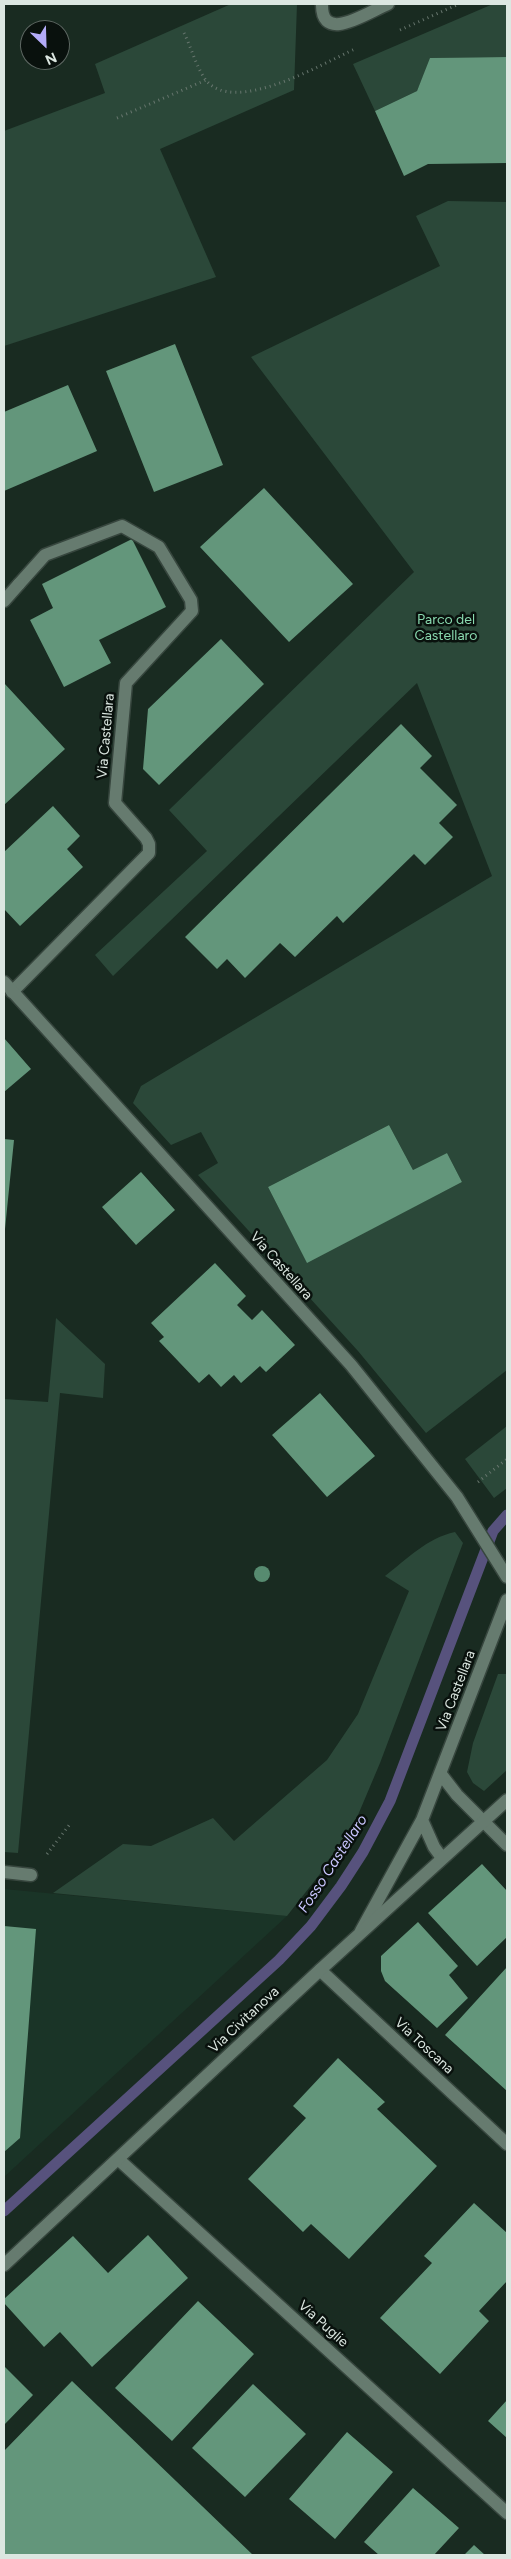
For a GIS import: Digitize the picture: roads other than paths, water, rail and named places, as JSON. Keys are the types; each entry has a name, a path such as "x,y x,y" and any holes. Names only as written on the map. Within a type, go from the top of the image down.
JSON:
{"street":[{"path":"322,4 323,18 327,23 343,24 388,4"},
{"name":"Via Castellara","path":"4,601 45,555 122,526 159,547 191,600 192,611 126,683 115,803 146,838 149,844 149,853 8,987 351,1365 457,1497 506,1575"},
{"name":"Via Castellara","path":"359,1934 422,1820 440,1773 504,1624 507,1600"},
{"path":"440,1773 457,1795 507,1844"},
{"name":"Via Civitanova","path":"4,2265 320,1970 507,1800"},
{"path":"422,1820 434,1847 442,1858"},
{"path":"4,1872 31,1874"},
{"name":"Via Toscana","path":"320,1970 507,2144"},
{"name":"Via Puglie","path":"118,2159 507,2513"}],"waterway":[{"name":"Fosso Castellaro","path":"4,2211 279,1960 311,1926 341,1886 363,1852 390,1801 493,1531 507,1515"}],"park label":[{"name":"Parco del Castellaro","path":"446,628"}]}
